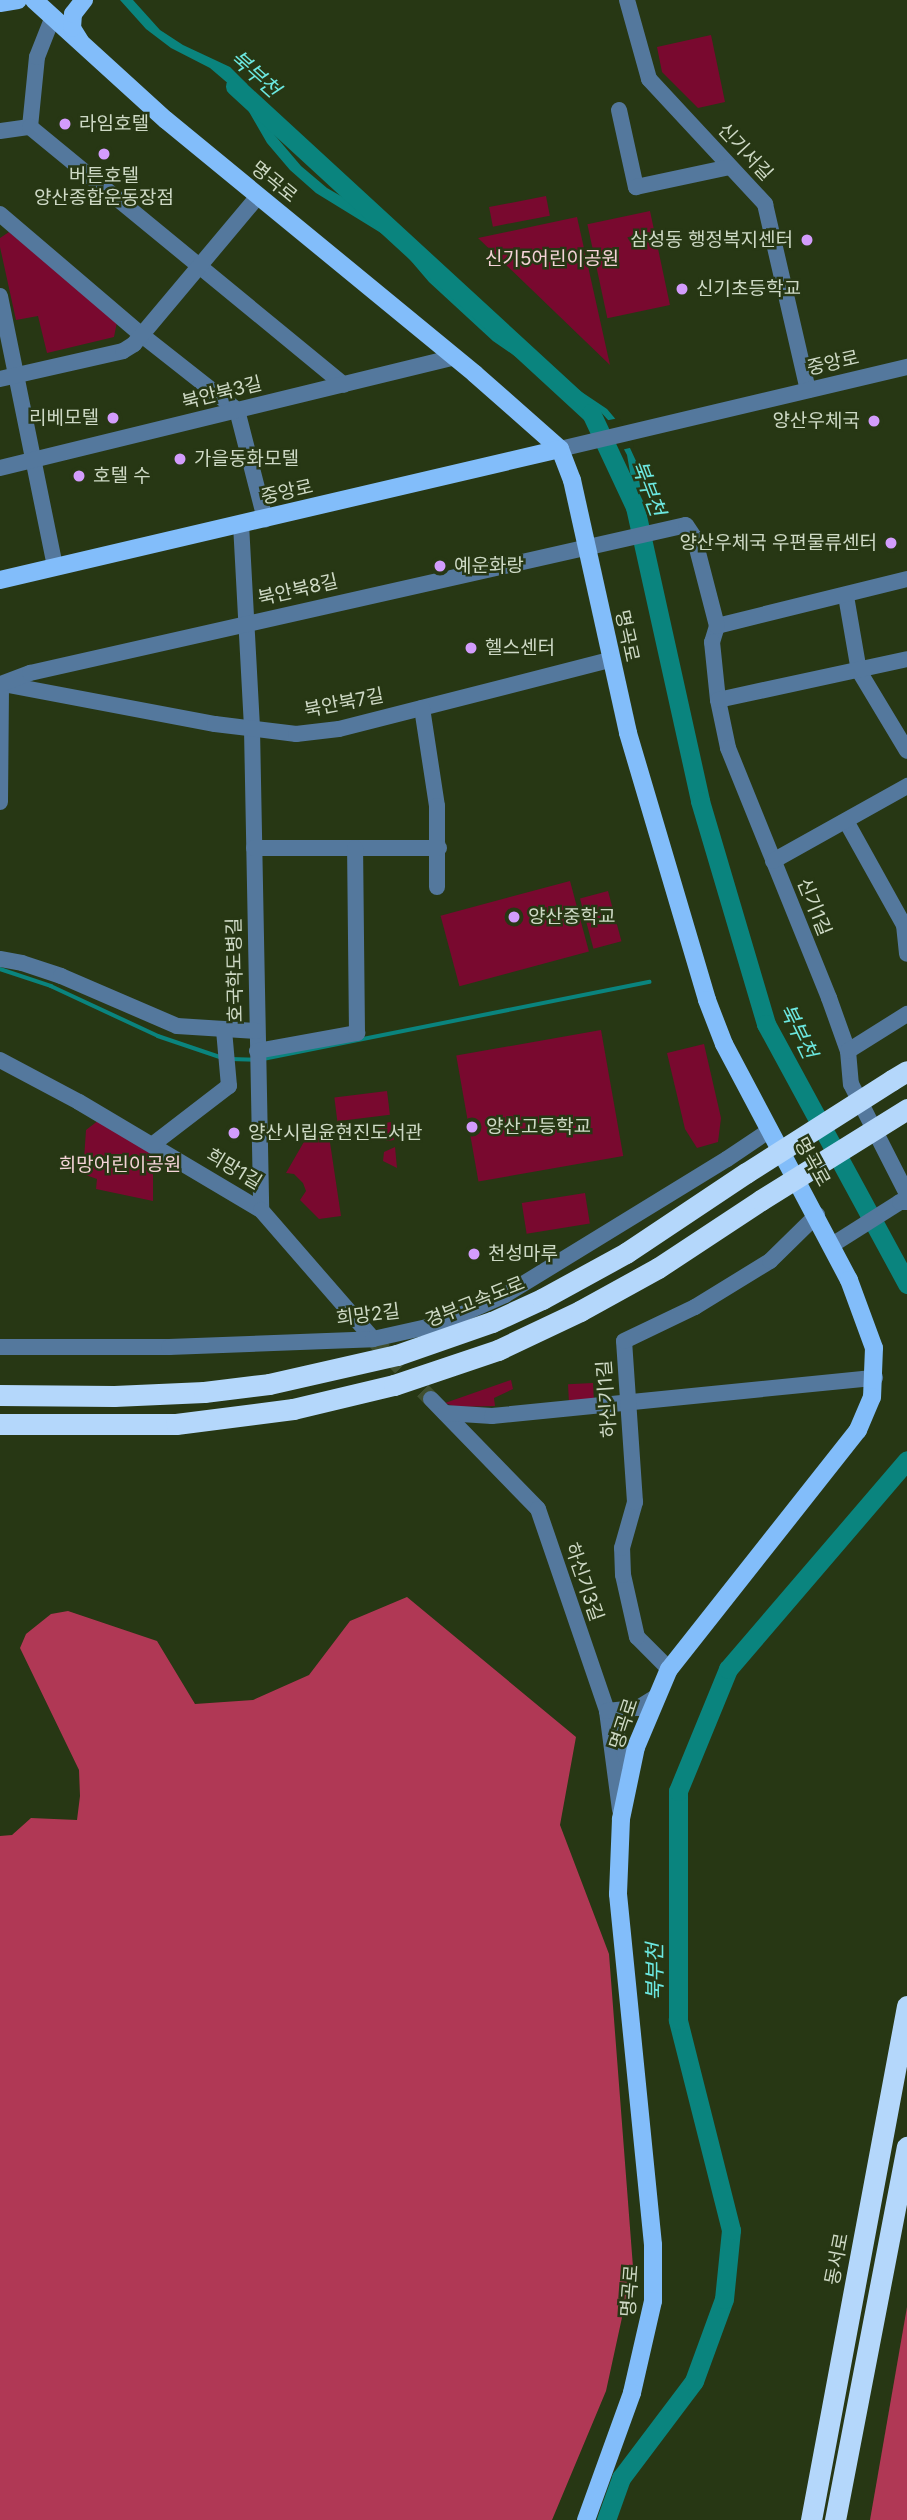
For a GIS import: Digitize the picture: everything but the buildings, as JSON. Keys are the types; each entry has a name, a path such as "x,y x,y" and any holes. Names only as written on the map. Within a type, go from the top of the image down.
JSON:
{"highway":[{"name":"경부고속도로","path":"0,1395 114,1396 204,1392 269,1384 397,1355 492,1322 542,1299 626,1252 899,1075"},
{"path":"0,1424 176,1423 293,1409 394,1385 498,1350 580,1311 658,1268 907,1109"},
{"name":"동서로","path":"811,2520 907,2006"},
{"path":"835,2520 907,2147"}],"main road":[{"path":"0,3 18,0"},
{"name":"명곡로","path":"34,0 83,47 560,449 572,480 610,660 654,827 707,1000 724,1044 817,1215 870,1330 875,1378 866,1413 844,1451 669,1669 654,1698 631,1768 621,1819 618,1894 653,2245 653,2301 632,2393 586,2520"},
{"path":"83,47 72,28 73,14 85,0"},
{"name":"중앙로","path":"0,580 560,449"}],"street":[{"name":"신기서길","path":"627,0 649,79 768,209 808,390"},
{"path":"30,127 37,57 52,19"},
{"path":"619,110 636,187 730,167"},
{"path":"0,131 30,127 344,385"},
{"path":"8,377 123,351 143,336 258,196"},
{"path":"0,214 143,336 237,410 265,519"},
{"path":"0,296 8,377 34,461 55,567"},
{"name":"북안북3길","path":"0,468 454,357"},
{"name":"중앙로","path":"560,449 907,367"},
{"name":"호국학도병길","path":"240,524 252,729 261,1210"},
{"name":"북안북8길","path":"0,684 30,673 605,541 686,525"},
{"name":"신기1길","path":"686,525 694,537 717,626 712,642 718,700 729,748 848,1051 851,1084 905,1199"},
{"path":"717,626 907,579"},
{"path":"846,596 859,671 907,751"},
{"path":"718,700 907,659"},
{"name":"북안북7길","path":"0,684 252,729 296,734 321,732 610,660"},
{"path":"0,684 0,802"},
{"path":"422,708 437,806 437,887"},
{"path":"773,861 907,786"},
{"path":"846,821 906,928 907,954"},
{"path":"254,848 439,848"},
{"path":"257,1057 357,1033 355,848"},
{"path":"0,959 61,976 177,1026 257,1031"},
{"path":"848,1051 907,1014"},
{"path":"152,1145 229,1086 224,1030"},
{"name":"희망1길","path":"0,1060 261,1210 373,1339"},
{"name":"희망2길","path":"0,1347 169,1347 373,1339 440,1324 481,1308 727,1159 770,1130"},
{"path":"832,1245 905,1199"},
{"name":"하신기1길","path":"669,1669 637,1637 623,1575 622,1548 635,1502 624,1341 695,1307 770,1261 817,1215"},
{"path":"446,1413 492,1416 875,1378"},
{"name":"하신기3길","path":"431,1399 538,1509 607,1711 621,1819"},
{"path":"631,1768 607,1711 638,1708 654,1698"}],"green space":[{"path":"711,35 725,102 698,108 662,72 657,47"},
{"path":"546,196 550,216 493,227 489,207"},
{"path":"650,211 670,305 607,318 587,224"},
{"name":"신기5어린이공원","path":"577,217 610,365 478,238"},
{"path":"9,232 117,322 114,337 47,353 38,316 16,320 0,247 0,238"},
{"path":"570,881 589,952 459,986 441,916"},
{"path":"608,891 621,941 593,949 580,899"},
{"path":"601,1030 623,1156 478,1182 456,1056"},
{"path":"704,1044 721,1118 718,1142 697,1148 685,1129 667,1053"},
{"path":"387,1091 390,1115 337,1121 334,1097"},
{"name":"희망어린이공원","path":"99,1120 153,1153 153,1201 96,1189 97,1179 83,1174 86,1130"},
{"path":"391,1122 394,1140 387,1141 379,1135 378,1124"},
{"path":"329,1136 341,1216 319,1219 300,1200 306,1191 303,1183 294,1174 286,1173 305,1140"},
{"path":"395,1147 397,1168 383,1161 384,1152"},
{"path":"585,1193 590,1224 527,1234 522,1203"},
{"path":"511,1380 513,1389 494,1398 495,1406 456,1407 445,1403"},
{"path":"593,1383 594,1401 569,1402 568,1384"}],"shaded area":[{"path":"407,1597 576,1737 560,1825 609,1954 633,2267 606,2391 552,2520 0,2520 0,1836 12,1835 31,1818 77,1820 80,1796 79,1770 20,1648 26,1634 51,1614 68,1611 157,1641 195,1704 253,1700 309,1675 350,1621"},
{"path":"907,2307 907,2520 870,2520"}],"water":[{"path":"120,0 133,0 160,30 183,45 230,67 247,84 267,126 301,166 327,188 379,218 510,344 607,409 618,422 636,461 641,492 634,495 627,455 609,421 596,407 580,393 551,381 493,341 429,282 394,241 316,193 290,170 267,143 237,91 210,68 171,48 146,29"}],"pier":[{"path":"619,418 634,447 621,450 604,421"}],"waterway":[{"name":"북부천","path":"235,86 591,413 635,507 700,801 766,1024 907,1284"},
{"path":"0,969 51,986 158,1036 220,1057"},
{"path":"263,1059 649,982"},
{"path":"231,1059 255,1060"},
{"name":"북부천","path":"606,2520 621,2478 694,2381 724,2299 731,2230 678,2020 678,1791 728,1669 907,1460"}],"tunnel":[{"path":"373,1339 431,1399"}],"place":[{"name":"라임호텔","path":"65,124"},
{"name":"버튼호텔 양산종합운동장점","path":"104,154"},
{"name":"삼성동 행정복지센터","path":"807,240"},
{"name":"신기초등학교","path":"682,289"},
{"name":"리베모텔","path":"113,418"},
{"name":"양산우체국","path":"874,421"},
{"name":"가을동화모텔","path":"180,459"},
{"name":"호텔 수","path":"79,476"},
{"name":"양산우체국 우편물류센터","path":"891,543"},
{"name":"예운화랑","path":"440,566"},
{"name":"헬스센터","path":"471,648"},
{"name":"양산중학교","path":"514,917"},
{"name":"양산고등학교","path":"472,1127"},
{"name":"양산시립윤현진도서관","path":"234,1133"},
{"name":"천성마루","path":"474,1254"}]}
